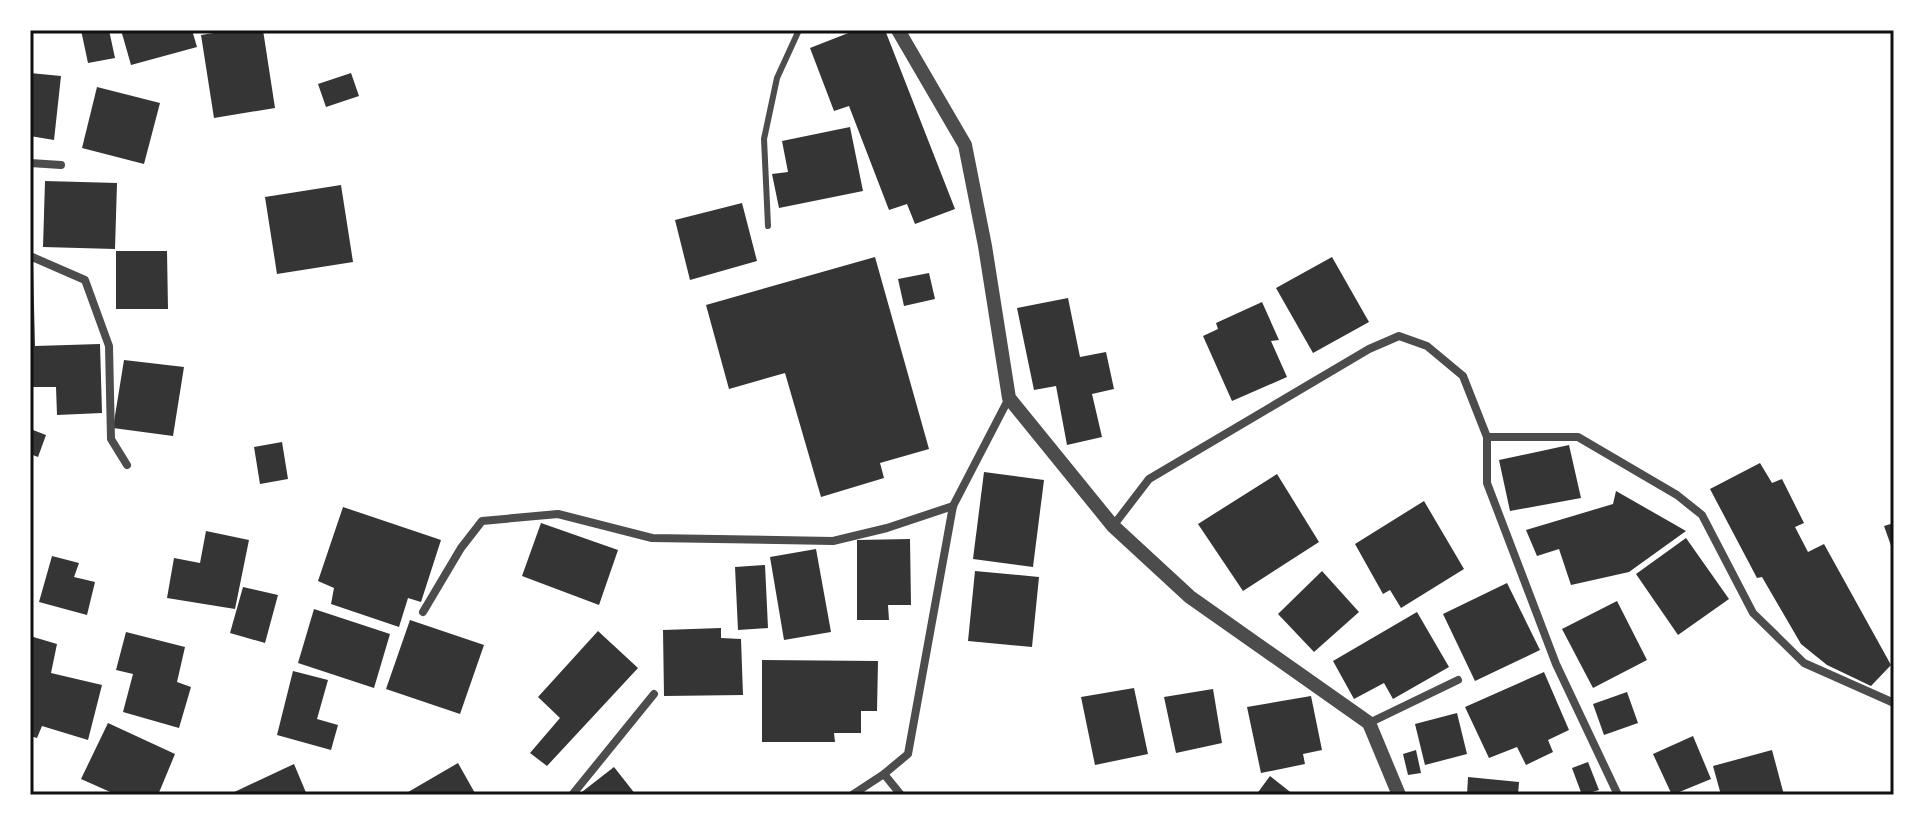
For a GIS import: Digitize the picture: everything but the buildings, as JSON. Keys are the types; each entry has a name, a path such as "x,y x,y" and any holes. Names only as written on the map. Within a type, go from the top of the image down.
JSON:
{"street":[{"path":"898,30 965,145 1009,398 1113,526 1190,597 1369,723 1399,795"},
{"path":"30,163 61,165"},
{"path":"30,256 85,280 109,346 111,439 127,465"},
{"path":"1113,526 1149,479 1369,349 1399,336 1427,346 1463,376 1487,437 1487,483 1556,664 1618,795"},
{"path":"852,795 908,754 953,506 1009,398"},
{"path":"1487,437 1578,437 1677,495 1702,515 1753,613 1804,663 1894,703"},
{"path":"423,612 461,548 482,521 558,514 652,538 833,541 887,528 953,506"},
{"path":"1369,723 1458,680"},
{"path":"572,795 654,694"},
{"path":"884,774 901,795"}],"lane":[{"path":"768,226 764,139 777,78 799,30"}]}
